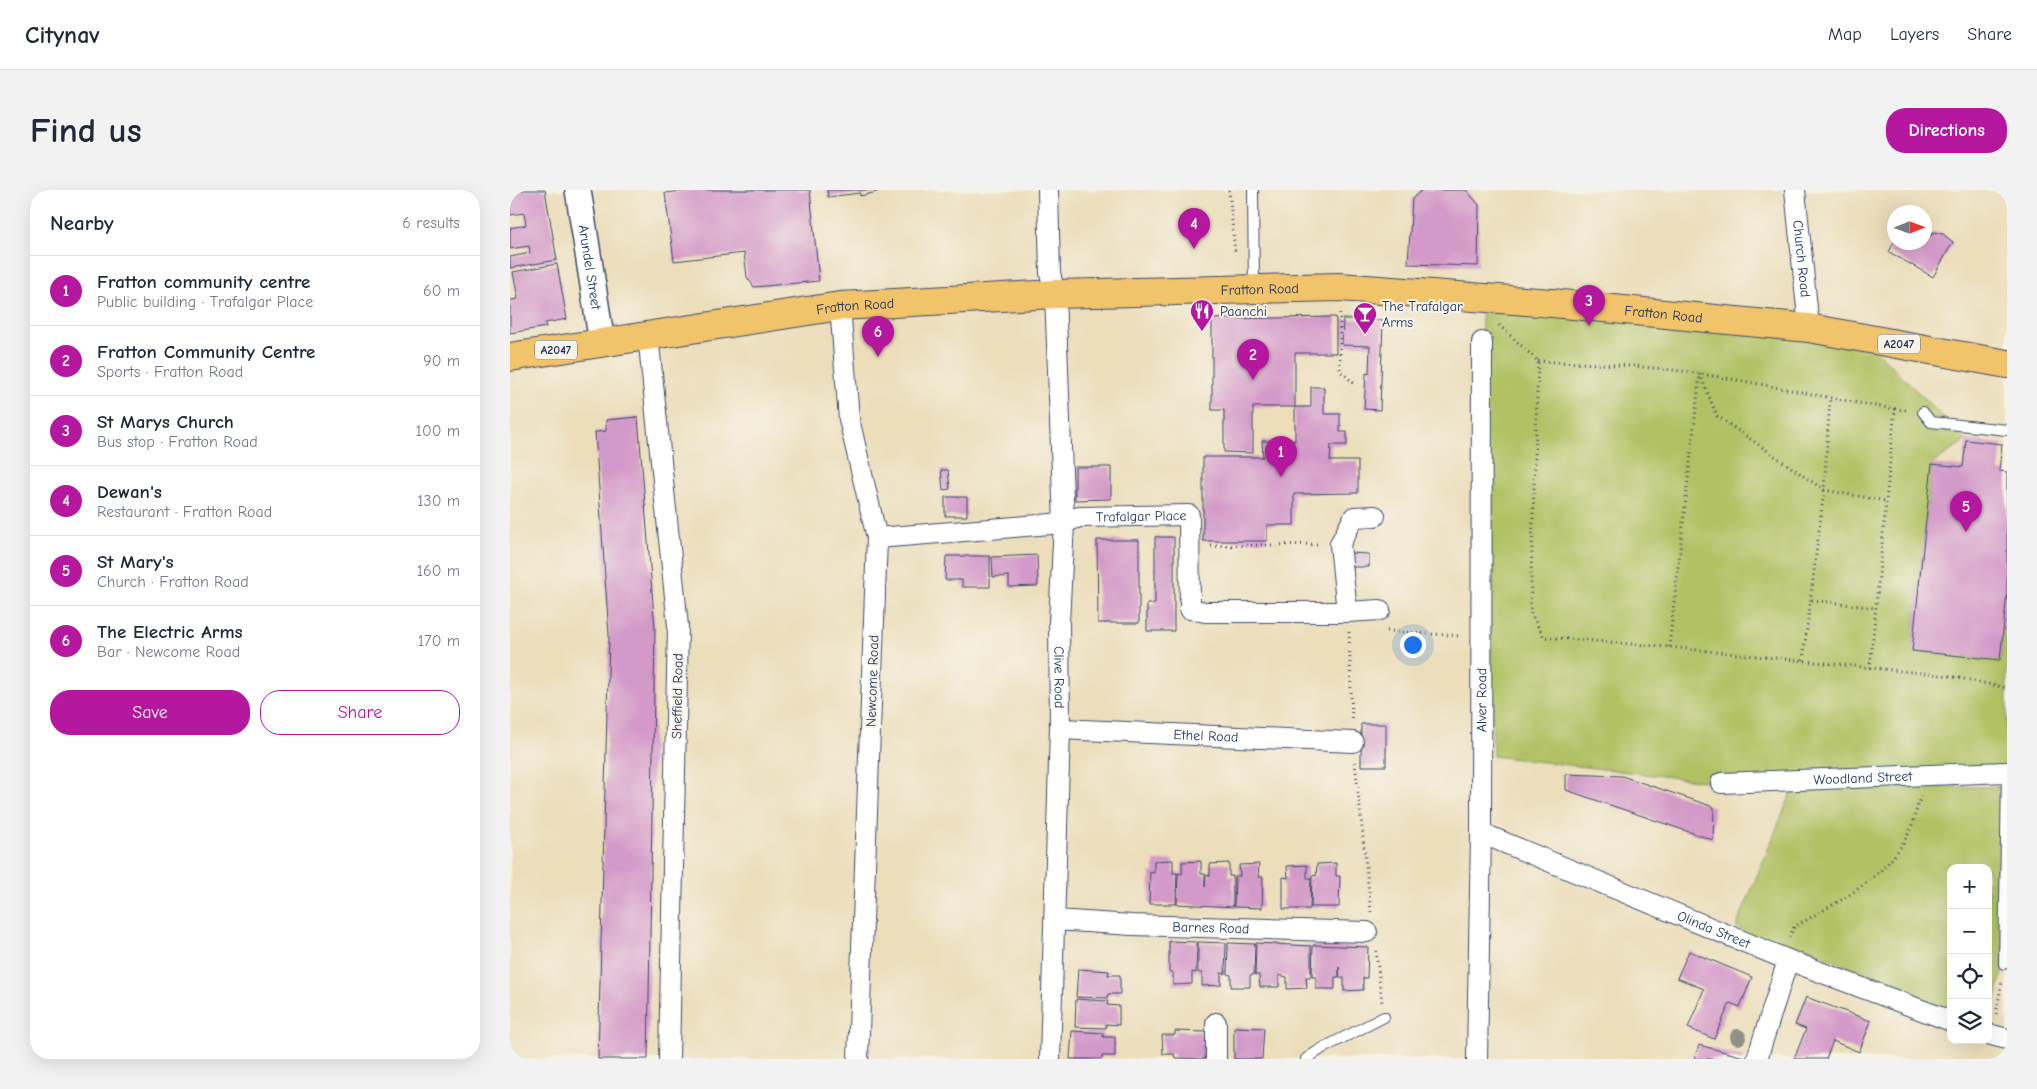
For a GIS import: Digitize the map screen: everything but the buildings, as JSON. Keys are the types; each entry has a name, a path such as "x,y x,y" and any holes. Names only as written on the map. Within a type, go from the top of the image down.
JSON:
{"main road":[{"name":"Fratton Road","path":"510,357 840,306 1056,294 1340,287 1552,303 1809,328 2007,364"}],"street":[{"name":"Arundel Street","path":"578,190 602,343"},
{"name":"Clive Road","path":"1048,190 1050,273 1056,294 1064,523 1059,623 1060,729 1050,1059"},
{"name":"Church Road","path":"1795,190 1809,328"},
{"name":"Newcome Road","path":"840,306 849,419 877,538 858,1059"},
{"name":"Sheffield Road","path":"648,335 678,626 669,1059"},
{"name":"Alver Road","path":"1477,1059 1481,833 1482,342"},
{"name":"Trafalgar Place","path":"877,538 1064,523 1079,517 1189,515 1190,609 1205,612 1346,612"},
{"path":"1375,516 1354,516 1340,544 1346,612 1380,610"},
{"name":"Ethel Road","path":"1060,729 1353,742"},
{"name":"Woodland Street","path":"1721,782 2007,772"},
{"name":"Olinda Street","path":"1481,833 1784,958 1947,1019"},
{"name":"Barnes Road","path":"1055,920 1132,926 1371,938"},
{"path":"1757,1059 1784,958"},
{"path":"1216,1023 1216,1059"},
{"path":"1992,1027 2007,1039"}],"lane":[{"path":"1246,290 1253,190"},
{"path":"1923,412 1931,422 2007,430"},
{"path":"2004,964 2007,772"},
{"path":"1306,1059 1321,1049 1384,1017"}],"path":[{"path":"1229,190 1246,290"},
{"path":"1340,287 1340,371 1356,384"},
{"path":"1495,323 1501,326 1538,361 1617,365 1700,374 1830,399 1923,412"},
{"path":"1538,361 1530,612 1544,637 1668,647 1950,676 2007,688"},
{"path":"1700,374 1717,416 1824,490 1886,501"},
{"path":"1668,647 1700,374"},
{"path":"1803,660 1812,600 1824,490 1830,399"},
{"path":"1870,668 1896,409"},
{"path":"1188,546 1340,544"},
{"path":"1812,600 1876,608"},
{"path":"1346,612 1349,629 1353,742 1371,913"},
{"path":"1378,631 1481,637"},
{"path":"1784,958 1794,927 1858,889 1884,868 1908,836 1922,792 1924,775"},
{"path":"1371,938 1384,1017"},
{"path":"1992,1024 1998,1011 2004,964"}],"green space":[{"path":"1481,299 1864,338 1966,440 1932,464 1912,651 2000,660 2007,593 2007,772 1721,783 1493,756"},
{"path":"1794,786 2007,787 2004,964 1992,1015 1992,864 1947,864 1947,1014 1806,947 1780,957 1736,927"}],"place":[{"name":"Dewan's","path":"1194,249"},
{"name":"St Marys Church","path":"1589,326"},
{"name":"Paanchi","path":"1202,332"},
{"name":"The Trafalgar Arms","path":"1365,335"},
{"name":"The Electric Arms","path":"878,357"},
{"name":"Fratton Community Centre","path":"1253,380"},
{"name":"Fratton community centre","path":"1281,477"},
{"name":"St Mary's","path":"1966,532"}]}
